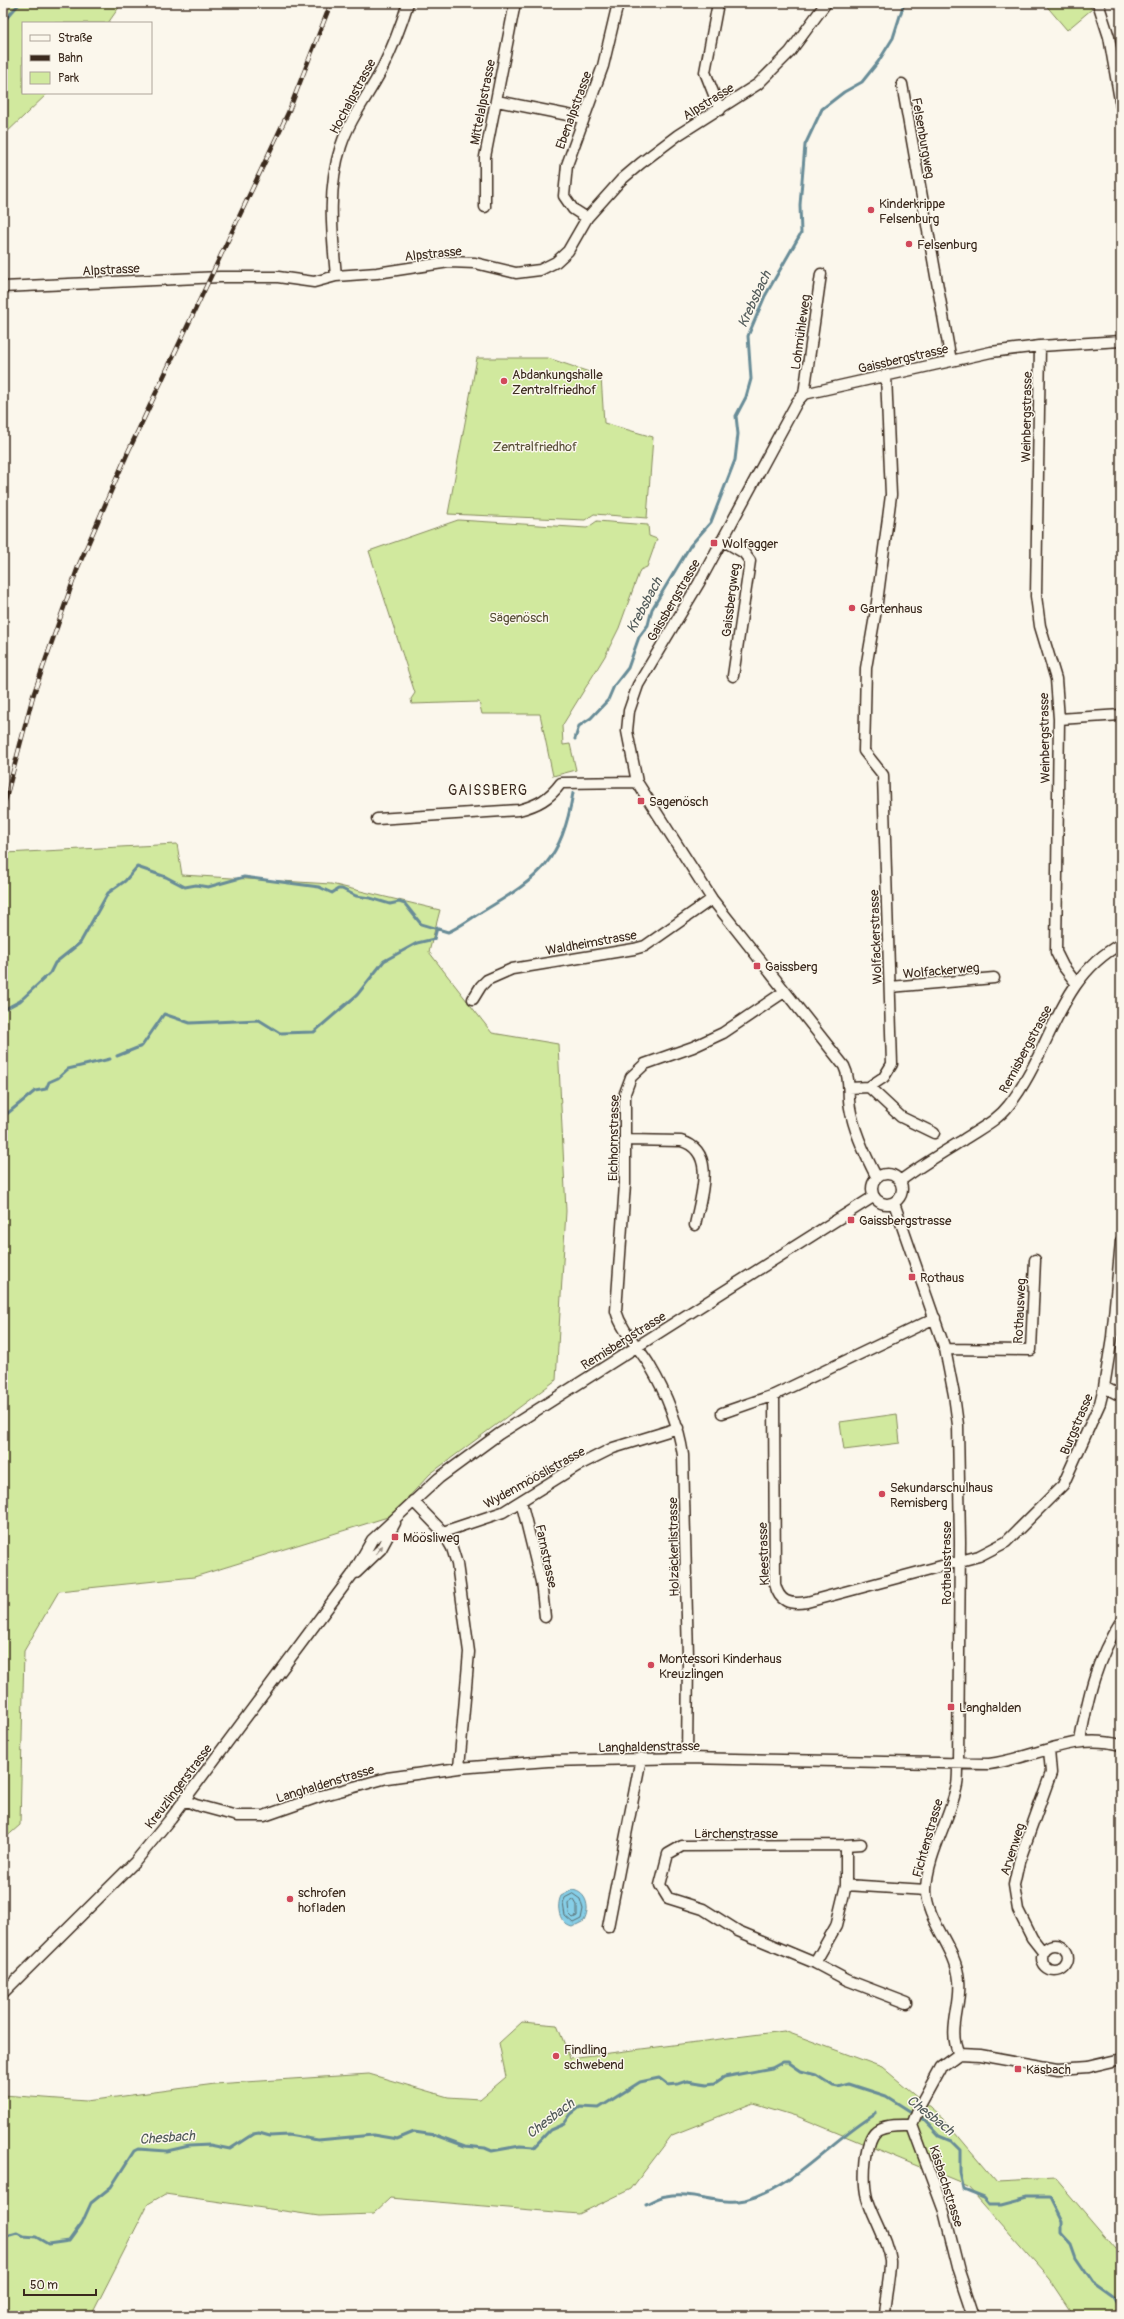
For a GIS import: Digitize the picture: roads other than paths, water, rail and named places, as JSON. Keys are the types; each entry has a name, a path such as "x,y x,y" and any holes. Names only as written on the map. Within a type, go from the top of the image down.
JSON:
{"street":[{"name":"Hochalpstrasse","path":"336,276 331,200 341,147 357,110 381,72 394,44 408,3"},
{"name":"Mittelalpstrasse","path":"485,207 485,157 515,3"},
{"name":"Ebenalpstrasse","path":"587,218 573,209 564,196 567,165 603,66 618,3"},
{"path":"718,3 705,72 720,110"},
{"name":"Alpstrasse","path":"3,287 220,277 278,277 314,282 336,276 377,273 454,262 475,263 516,273 540,270 556,262 568,251 587,218 621,180 678,135 720,110 758,84 790,52 826,3"},
{"path":"1098,3 1109,37 1121,106"},
{"name":"Felsenburgweg","path":"902,84 951,361"},
{"path":"496,101 583,118"},
{"name":"Lohmühleweg","path":"804,394 821,274"},
{"name":"Gaissbergstrasse","path":"877,1178 866,1156 851,1112 848,1074 844,1066 712,899 637,782 627,731 629,711 638,685 722,540 797,402 804,394 991,352 1040,346 1121,341"},
{"name":"Weinbergstrasse","path":"1040,346 1036,596 1040,626 1056,679 1059,719 1056,952 1063,966 1076,982"},
{"name":"Wolfackerstrasse","path":"869,1087 884,1077 892,1064 883,776 864,751 866,668 891,495 886,375"},
{"name":"Gaissbergweg","path":"722,540 744,553 750,561 733,676"},
{"path":"1059,719 1121,715"},
{"path":"377,819 519,810 538,805 552,795 561,783 637,782"},
{"name":"Waldheimstrasse","path":"473,999 480,986 487,980 512,969 645,946 712,899"},
{"name":"Remisbergstrasse","path":"900,1181 928,1161 989,1124 1008,1106 1023,1083 1076,982 1104,954 1121,944"},
{"name":"Wolfackerweg","path":"890,987 994,978"},
{"name":"Eichhornstrasse","path":"637,1347 620,1324 616,1311 626,1140 625,1093 631,1076 637,1069 645,1064 693,1047 723,1033 784,992"},
{"path":"850,1088 869,1087 901,1117 934,1133"},
{"path":"626,1140 681,1140 688,1143 696,1150 703,1161 704,1177 695,1225"},
{"path":"886,1174 896,1177 900,1181 902,1194 894,1203 882,1204 873,1197 872,1187 877,1178 886,1174"},
{"name":"Remisbergstrasse","path":"352,1575 372,1540 397,1518 413,1501 467,1455 873,1197"},
{"name":"Rothausstrasse","path":"894,1203 945,1349 958,1425 960,1561 958,1764"},
{"name":"Burgstrasse","path":"960,1561 979,1556 1006,1542 1063,1485 1100,1403 1104,1387 1110,1355 1121,1242"},
{"name":"Rothausweg","path":"945,1349 1031,1350 1034,1260"},
{"path":"722,1413 774,1395 935,1318"},
{"name":"Holzäckerlistrasse","path":"637,1347 650,1366 678,1428 683,1455 688,1657 687,1758"},
{"path":"1104,1387 1121,1396"},
{"name":"Kleestrasse","path":"774,1395 775,1584 776,1591 783,1600 790,1604 807,1602 960,1561"},
{"name":"Wydenmööslistrasse","path":"443,1532 486,1519 521,1501 577,1466 613,1448 678,1428"},
{"path":"413,1501 443,1532 452,1548 457,1564 469,1652 459,1768"},
{"name":"Farnstrasse","path":"521,1501 541,1582 545,1617"},
{"name":"Kreuzlingerstrasse","path":"3,1993 135,1862 184,1800 352,1575"},
{"path":"1080,1741 1089,1690 1106,1644 1121,1621"},
{"name":"Langhaldenstrasse","path":"184,1800 196,1805 237,1816 264,1816 321,1796 387,1778 459,1768 641,1758 958,1764 1004,1762 1080,1741 1096,1741 1121,1746"},
{"name":"Arvenweg","path":"1043,1952 1032,1938 1018,1910 1014,1885 1019,1862 1051,1773 1049,1749"},
{"path":"608,1926 641,1758"},
{"name":"Fichtenstrasse","path":"958,1764 957,1786 928,1872 926,1890 931,1913 952,1953 958,1969 960,1995 954,2041 959,2054"},
{"name":"Lärchenstrasse","path":"861,1844 682,1846 668,1854 660,1885 668,1898 703,1909 738,1931 815,1963 847,1980 907,2003"},
{"path":"815,1963 836,1926 846,1885 846,1845"},
{"path":"846,1885 926,1890"},
{"path":"884,2316 890,2262 883,2237 866,2197 867,2148 871,2135 878,2129 915,2118 941,2067 959,2054 980,2055 1058,2069 1087,2067 1121,2059"},
{"name":"Käsbachstrasse","path":"915,2118 944,2211 959,2270 974,2316"}],"water":[{"path":"572,1890 577,1891 584,1898 587,1912 584,1921 572,1927 561,1919 559,1905 561,1896"}],"waterway":[{"path":"3,22 20,3"},
{"name":"Krebsbach","path":"575,739 579,726 591,718 608,700 614,686 628,668 639,637 648,625 652,609 690,546 711,522 735,460 738,434 736,416 746,397 751,379 748,336 765,296 801,233 800,205 805,145 822,109 844,92 862,82 878,62 893,38 904,3"},
{"path":"3,1010 20,1001 50,973 55,963 80,943 108,893 125,881 137,867 166,877 185,887 196,885 208,887 244,877 319,887 332,893 338,889 342,889 356,896 370,898 390,904 399,902 405,904 421,924 448,932 462,925 520,887 546,864 555,851 562,835 573,793"},
{"path":"117,1056 142,1046 164,1014 190,1023 259,1020 280,1033 314,1032 357,995 384,961 417,943 434,939 437,928"},
{"path":"3,1117 35,1091 46,1089 49,1082 58,1078 68,1069 110,1059"},
{"name":"Chesbach","path":"3,2237 17,2233 23,2236 36,2237 48,2244 69,2241 82,2223 91,2203 111,2187 134,2151 138,2149 167,2151 189,2146 210,2145 230,2149 253,2134 259,2133 270,2136 288,2135 318,2140 373,2135 397,2139 414,2132 435,2135 465,2146 485,2148 492,2151 520,2146 534,2147 550,2130 564,2124 571,2114 580,2107 599,2108 640,2082 659,2078 668,2085 687,2081 707,2084 715,2083 724,2077 772,2068 783,2062 788,2062 801,2071 816,2075 833,2086 838,2087 849,2084 886,2096 924,2120 939,2136 951,2141 960,2150 960,2173 964,2190 984,2198 989,2204 1001,2204 1028,2197 1049,2197 1061,2221 1061,2232 1071,2243 1076,2257 1093,2282 1114,2297 1121,2309"},
{"path":"646,2204 661,2197 676,2195 735,2201 745,2200 763,2194 781,2185 797,2174 844,2136 876,2113"}],"railway":[{"path":"3,809 33,696 78,567 128,452 288,113 331,3"}],"place":[{"name":"Kinderkrippe Felsenburg","path":"871,210"},
{"name":"Felsenburg","path":"909,244"},
{"name":"Abdankungshalle Zentralfriedhof","path":"504,381"},
{"name":"Wolfagger","path":"714,543"},
{"name":"Gartenhaus","path":"852,608"},
{"name":"Sagenösch","path":"641,801"},
{"name":"Gaissberg","path":"757,966"},
{"name":"Gaissbergstrasse","path":"851,1220"},
{"name":"Rothaus","path":"912,1277"},
{"name":"Sekundarschulhaus Remisberg","path":"882,1494"},
{"name":"Möösliweg","path":"395,1537"},
{"name":"Montessori Kinderhaus Kreuzlingen","path":"651,1665"},
{"name":"Langhalden","path":"951,1707"},
{"name":"schrofen hofladen","path":"290,1899"},
{"name":"Findling schwebend","path":"556,2056"},
{"name":"Käsbach","path":"1018,2069"}],"district":[{"name":"GAISSBERG","path":"488,790"}],"park label":[{"name":"Zentralfriedhof","path":"535,446"},
{"name":"Sägenösch","path":"519,617"}]}
